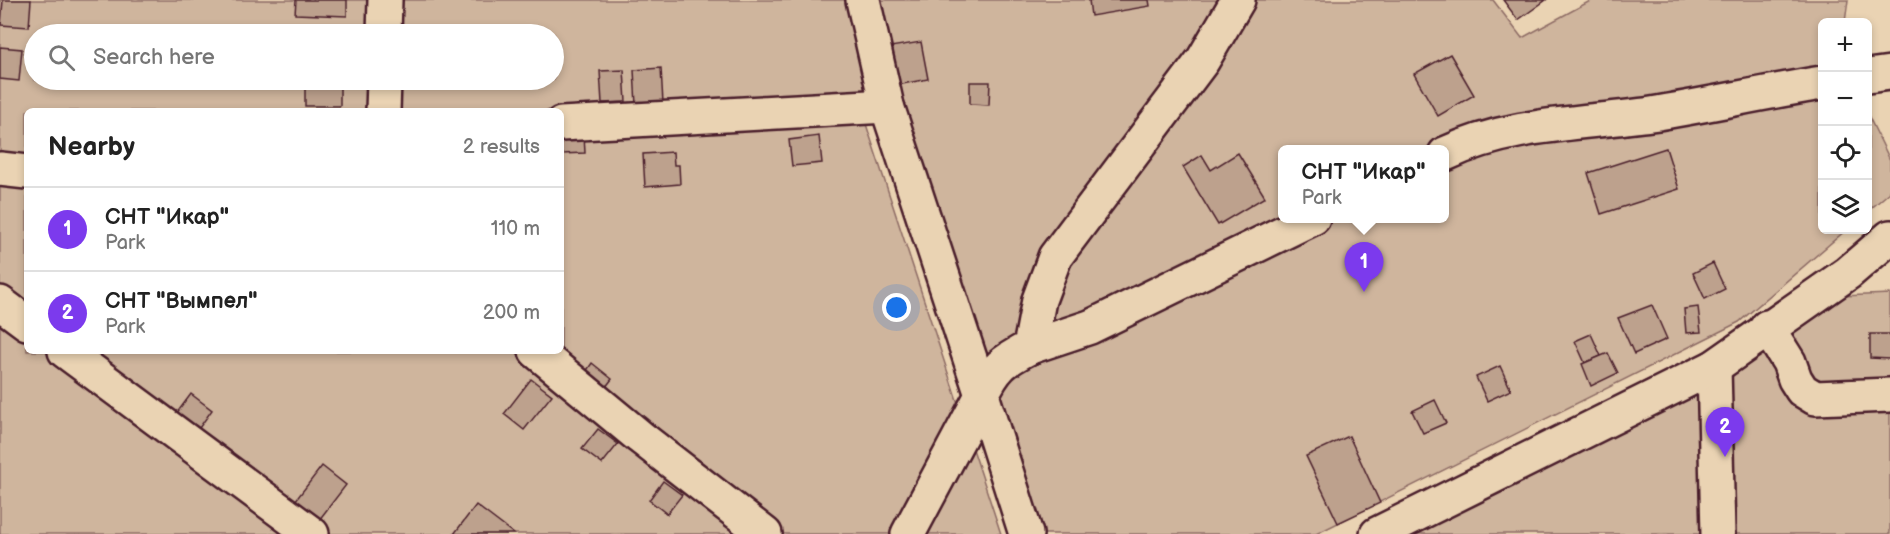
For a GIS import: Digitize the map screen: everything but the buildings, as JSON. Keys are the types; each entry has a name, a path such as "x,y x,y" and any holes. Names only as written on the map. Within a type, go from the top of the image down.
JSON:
{"street":[{"path":"384,24 385,0"},
{"path":"863,0 887,106 1026,534"},
{"path":"1030,347 1039,300 1055,257 1203,60 1238,0"},
{"path":"1872,75 1890,73"},
{"path":"1449,152 1466,144 1527,128 1651,114 1818,84"},
{"path":"384,90 384,108"},
{"path":"564,124 887,106"},
{"path":"0,169 24,172"},
{"path":"908,534 993,372 1005,360 1030,347 1090,327 1305,223"},
{"path":"1377,534 1714,367 1767,327 1848,273 1890,237"},
{"path":"0,303 24,321"},
{"path":"1767,327 1789,362 1798,384 1815,398 1890,395"},
{"path":"69,354 312,534"},
{"path":"540,354 640,437 765,534"},
{"path":"1714,367 1718,534"}],"shaded area":[{"path":"0,0 1493,0 1522,38 1592,0 1848,0 1846,18 1818,18 1818,234 1841,234 1739,322 1316,534 1035,534 891,96 564,111 564,108 24,108 24,158 0,155"},
{"path":"863,115 1001,534 0,534 0,183 24,186 24,354 564,354 564,134"},
{"path":"1872,123 1890,160 1890,192 1872,208"},
{"path":"1890,294 1890,534 1410,534 1841,296"}],"place":[{"name":"СНТ \"Икар\"","path":"1364,292"},
{"name":"СНТ \"Вымпел\"","path":"1725,457"}]}
